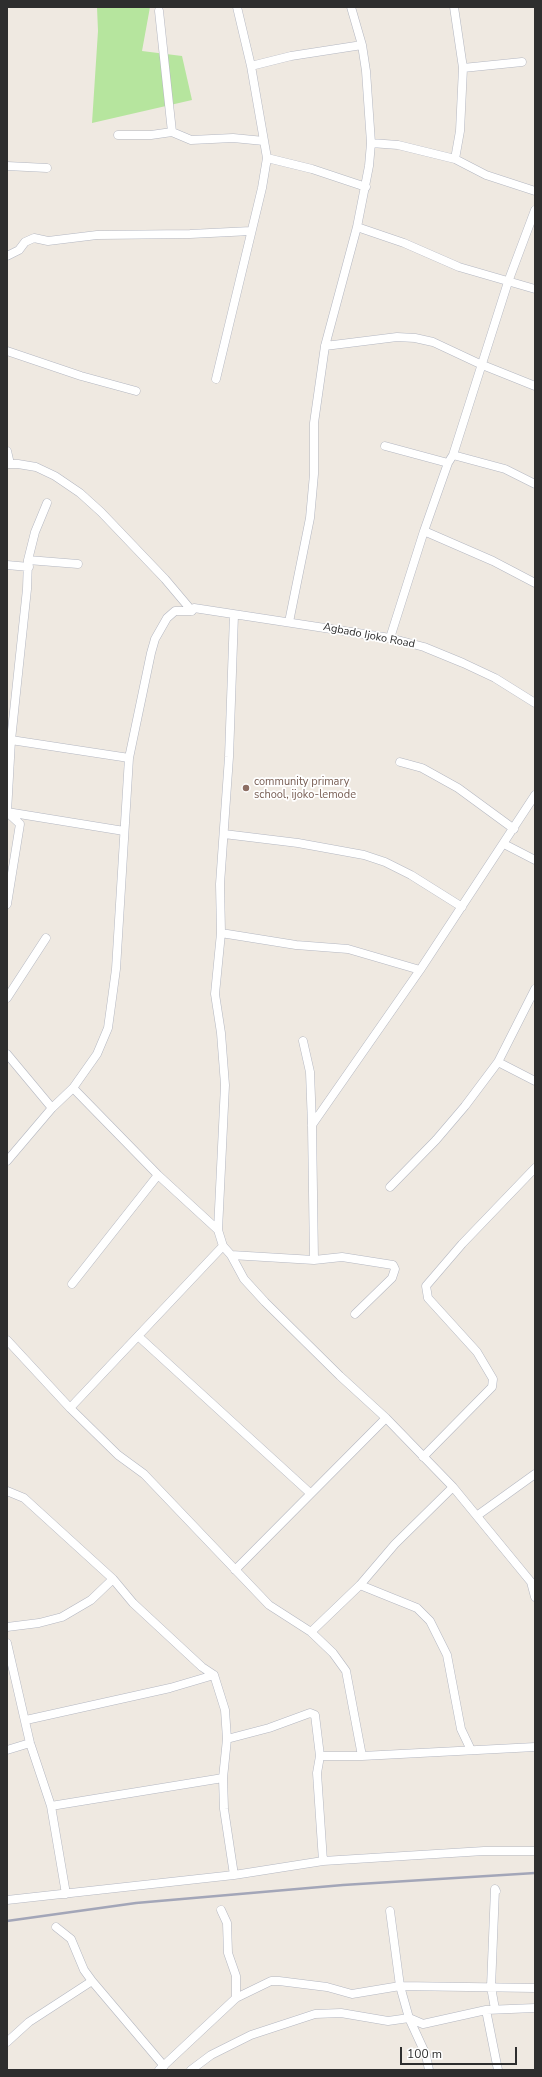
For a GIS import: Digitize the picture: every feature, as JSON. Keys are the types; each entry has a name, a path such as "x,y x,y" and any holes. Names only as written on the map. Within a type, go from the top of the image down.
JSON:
{"street":[{"path":"216,379 262,188 267,158 251,66 236,7"},
{"path":"289,622 310,518 314,474 314,423 325,346 357,227 366,187 371,143 369,104 362,45 351,7"},
{"path":"454,7 463,68 460,131 455,159"},
{"path":"159,11 172,132"},
{"path":"251,66 291,56 362,45"},
{"path":"463,68 522,62"},
{"path":"118,134 151,135 172,132 191,140 233,138 264,141"},
{"path":"371,143 398,145 455,159 486,174 535,191"},
{"path":"267,158 312,169 366,187"},
{"path":"7,166 47,168"},
{"path":"390,638 424,531 448,463 453,455 480,364 508,282 535,210"},
{"path":"357,227 404,243 459,267 535,289"},
{"path":"7,256 19,250 25,242 34,238 48,242 97,235 190,234 251,230"},
{"path":"325,346 397,337 415,338 433,342 480,364 535,386"},
{"path":"7,351 81,376 136,391"},
{"path":"385,446 448,463"},
{"path":"7,451 8,464 36,467 54,476 80,493 101,512 160,573 192,610"},
{"path":"453,455 505,469 535,484"},
{"path":"7,812 11,740 29,564 35,532 47,503"},
{"path":"424,531 493,561 535,583"},
{"path":"7,565 78,564"},
{"name":"Agbado Ijoko Road","path":"129,758 155,639 167,618 175,611 192,610 194,608 390,638 424,646 495,678 535,703"},
{"path":"234,615 224,834 220,884 221,933 215,994 221,1033 225,1085 218,1230 223,1246 232,1255 244,1279 265,1302 340,1376 386,1418 453,1487 478,1515 486,1529 533,1581 535,1597"},
{"path":"7,1161 52,1108 73,1088 97,1054 108,1028 116,969 129,758 11,740"},
{"path":"400,762 422,768 458,788 514,829"},
{"path":"312,1125 420,970 535,795"},
{"path":"7,812 124,831"},
{"path":"7,812 20,824 7,904"},
{"path":"224,834 298,843 364,854 385,862 411,875 462,907"},
{"path":"504,844 535,860"},
{"path":"221,933 296,945 348,949 420,970"},
{"path":"7,998 46,938"},
{"path":"390,1187 436,1140 466,1106 498,1062 535,989"},
{"path":"303,1041 310,1072 314,1260"},
{"path":"7,1054 52,1108"},
{"path":"498,1062 535,1081"},
{"path":"73,1088 158,1175 218,1230"},
{"path":"423,1457 492,1387 493,1379 477,1352 428,1298 426,1286 462,1244 535,1168"},
{"path":"72,1284 158,1175"},
{"path":"70,1408 223,1246"},
{"path":"232,1255 314,1260 342,1257 393,1265 395,1269 392,1278 355,1314"},
{"path":"138,1336 310,1493"},
{"path":"7,1340 70,1408 118,1455 144,1474 269,1605 311,1632 333,1653 346,1671 362,1756"},
{"path":"235,1570 386,1418"},
{"path":"478,1515 535,1474"},
{"path":"311,1632 360,1586 394,1544 453,1487"},
{"path":"7,1491 24,1498 113,1579 134,1603 202,1667 214,1675 223,1701 227,1739 223,1778 224,1809 234,1875"},
{"path":"7,1627 39,1623 62,1617 91,1600 113,1579"},
{"path":"360,1586 417,1608 430,1621 447,1655 461,1729 471,1750"},
{"path":"7,1644 26,1720 30,1743 51,1806 66,1894"},
{"path":"26,1720 170,1688 214,1675"},
{"path":"227,1739 269,1728 310,1713 315,1715 317,1719 320,1756 317,1773 323,1861"},
{"path":"7,1750 30,1743"},
{"path":"320,1756 362,1756 535,1747"},
{"path":"51,1806 223,1778"},
{"path":"7,1900 234,1875 323,1861 484,1851 535,1851"},
{"path":"495,2009 491,1987 495,1889 496,1890"},
{"path":"221,1910 227,1923 228,1953 236,1976 236,1998"},
{"path":"390,1911 400,1986 409,2018 426,2055 429,2070"},
{"path":"56,1927 71,1939 84,1970 162,2068 236,1998 260,1985 279,1981 327,1987 352,1994 400,1986 535,1988"},
{"path":"7,2042 29,2022 92,1981"},
{"path":"191,2070 211,2055 251,2035 315,2014 341,2013 388,2021 409,2018 423,2024 486,2010 535,2008"},
{"path":"486,2010 498,2070"},
{"path":"421,2043 423,2024"}],"green space":[{"path":"97,7 150,7 142,51 182,56 192,100 92,123 98,31"}],"railway":[{"path":"7,1921 136,1903 343,1885 535,1873"}],"place":[{"name":"community primary school, ijoko-lemode","path":"246,788"}]}
